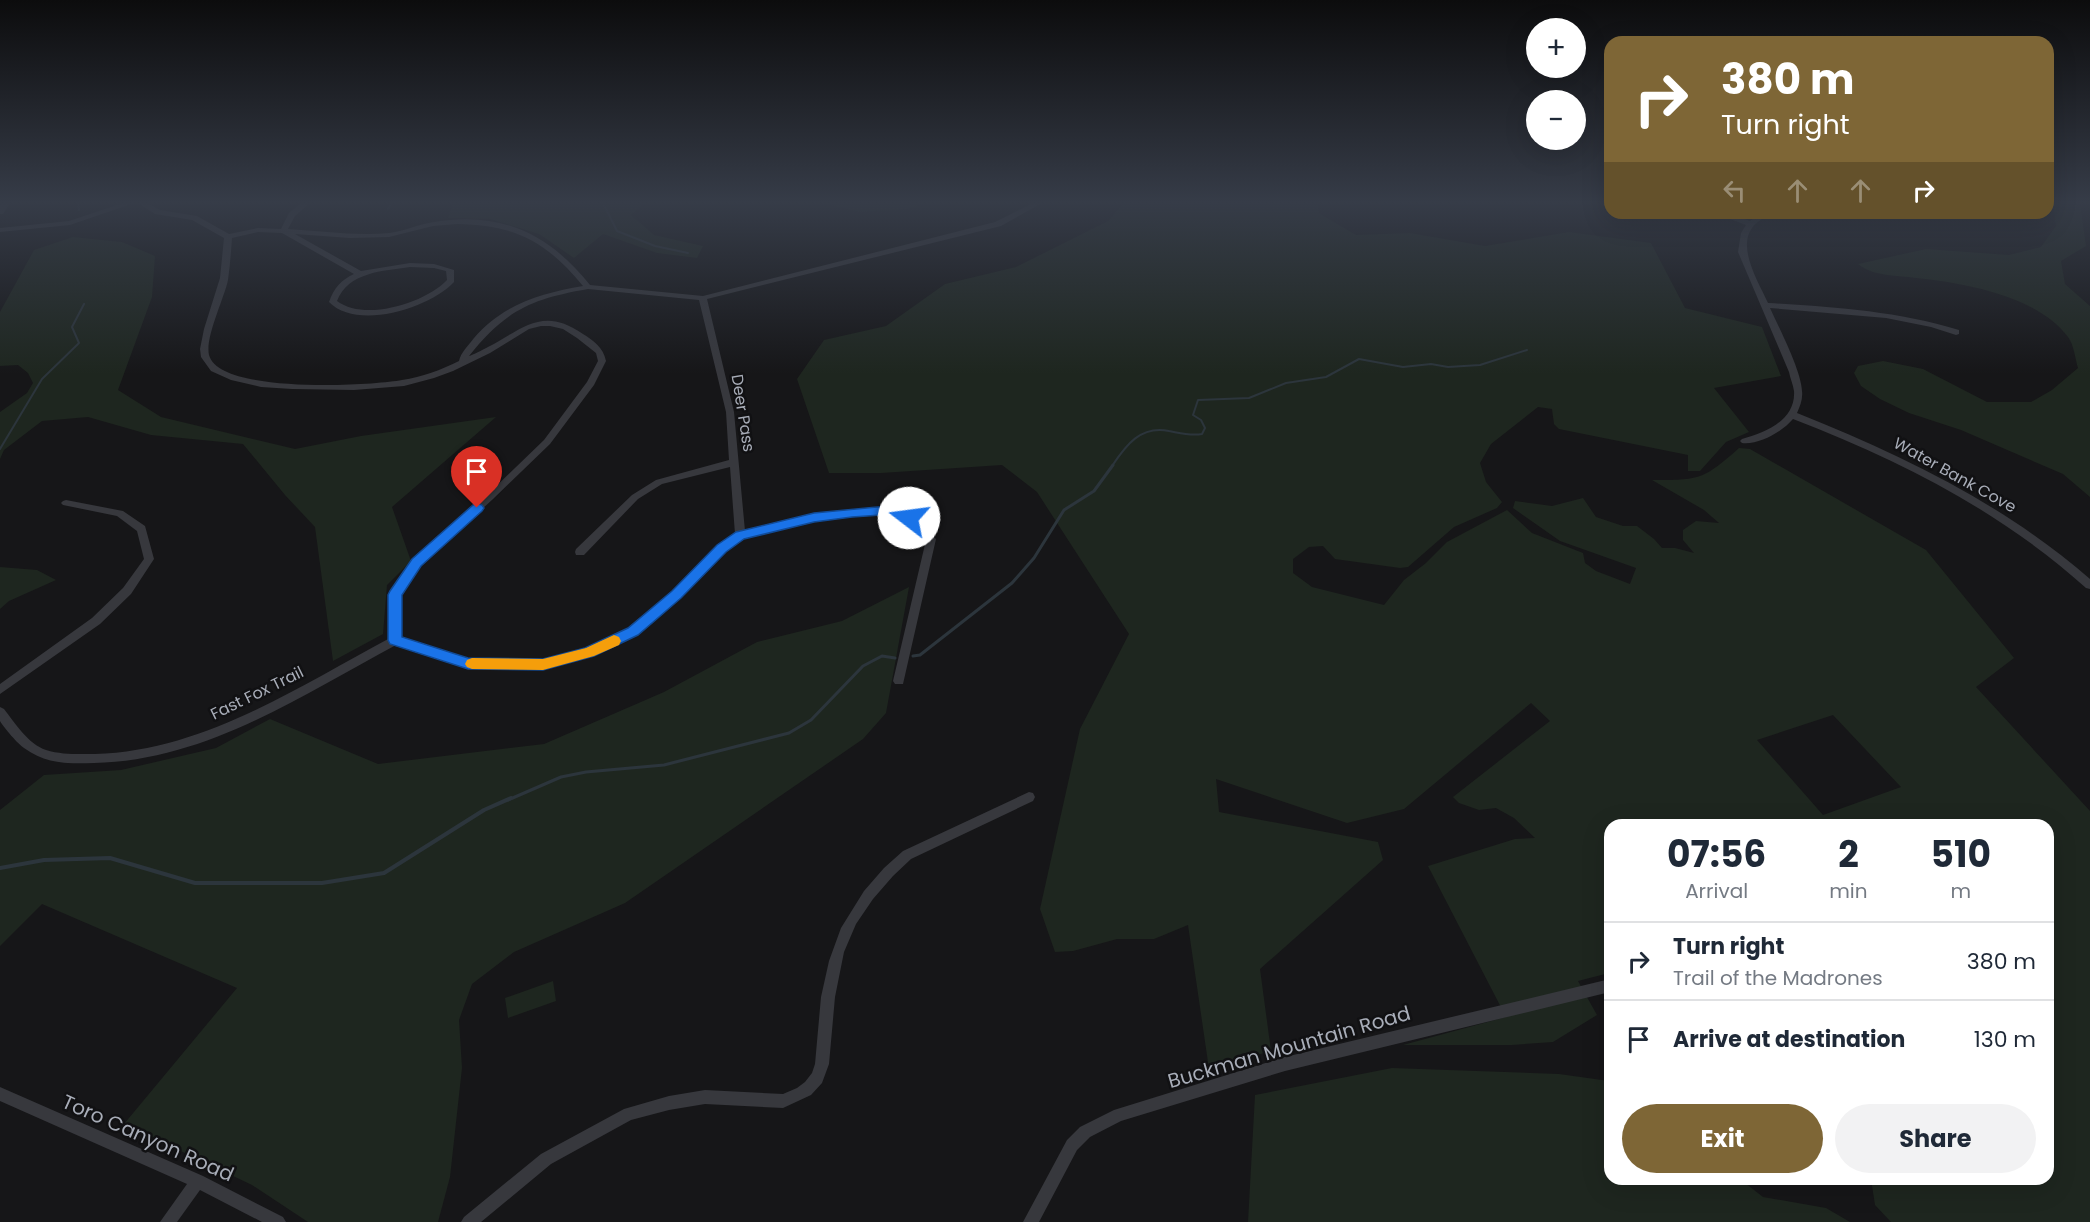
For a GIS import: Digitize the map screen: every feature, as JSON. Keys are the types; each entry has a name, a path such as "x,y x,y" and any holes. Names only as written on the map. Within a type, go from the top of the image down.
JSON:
{"street":[{"path":"226,260 224,278 205,357 209,366 249,381 287,388 397,384 432,376 530,326 541,323 564,326 580,334 602,356 602,361 591,383 546,442 490,497 416,562 395,595 395,640 468,663 543,664 589,652 633,631 676,594 721,548 740,536 814,517 898,510 920,526 932,539 899,681"},
{"path":"336,260 360,274 410,265 434,266 450,270 451,280 431,297 411,305 367,312 344,311 333,302 334,294 344,284 360,274"},
{"path":"566,260 588,287"},
{"path":"464,361 465,355 483,333 520,305 554,293 588,287 703,298 854,260"},
{"path":"1745,260 1766,305 1799,393 1792,415 1773,431 1760,438 1745,441"},
{"name":"Deer Pass","path":"703,298 730,412 740,536"},
{"path":"1766,305 1886,315 1924,321 1956,332"},
{"name":"Water Bank Cove","path":"1792,415 1870,446 1978,504 2036,539 2090,585"},
{"path":"580,552 635,497 659,482 735,462"},
{"path":"0,690 96,621 127,591 148,559 142,529 120,513 66,503"},
{"name":"Fast Fox Trail","path":"0,712 23,741 41,754 71,759 120,758 188,743 248,720 395,640"},
{"path":"470,1222 546,1159 629,1114 669,1103 705,1097 783,1101 805,1091 822,1068 827,1003 834,963 842,939 876,887 896,864 908,855 1029,797"},
{"name":"Buckman Mountain Road","path":"1031,1222 1072,1145 1085,1132 1119,1115 1285,1064 1604,986"},
{"name":"Toro Canyon Road","path":"0,1094 198,1181 278,1222"},
{"path":"168,1222 198,1181"}],"shaded area":[{"path":"29,260 155,260 152,297 118,390 161,417 295,449 361,436 496,417 392,507 411,561 387,585 383,634 333,661 315,527 243,444 151,435 88,417 42,421 4,450 0,459 0,412 27,393 33,383 28,373 18,365 0,366 0,312"},
{"path":"1030,260 1660,260 1685,308 1762,327 1781,376 1714,388 1749,432 1726,442 1700,471 1688,471 1688,455 1559,429 1554,424 1552,409 1538,407 1491,444 1480,463 1486,482 1502,502 1497,508 1454,527 1408,567 1400,568 1335,559 1323,546 1309,547 1293,559 1293,573 1312,587 1384,605 1404,580 1426,563 1447,542 1507,510 1532,533 1583,553 1585,563 1596,571 1630,584 1636,568 1560,541 1513,508 1515,501 1552,506 1583,498 1596,517 1623,526 1637,526 1662,548 1675,548 1694,553 1683,540 1683,530 1696,521 1719,523 1704,510 1652,480 1681,480 1700,476 1739,448 1750,449 1926,550 2014,658 1976,687 2090,811 2090,1222 1891,1222 1875,1205 1872,1185 2054,1185 2054,819 1604,819 1604,974 1578,981 1597,1015 1553,1042 1512,1045 1403,1045 1506,1017 1428,866 1515,839 1535,838 1514,818 1496,808 1479,810 1459,803 1453,797 1550,721 1531,703 1404,809 1347,823 1216,779 1219,812 1378,842 1383,860 1260,969 1271,1051 1209,1069 1188,925 1154,939 1117,939 1073,951 1055,952 1040,909 1080,729 1129,634 1037,492 1002,465 881,473 829,473 797,379 824,340 886,326 945,284 1016,267","holes":["1833,715 1901,787 1823,815 1757,740"]},
{"path":"1876,260 2063,260 2065,284 2090,306 2090,497 2063,474 1961,430 1909,413 1880,399 1861,386 1854,373 1858,366 1883,361 1923,369 1987,402 2031,402 2052,390 2078,368 2070,340 2055,323 2038,311 1999,294 1935,280 1878,273 1858,264"},
{"path":"0,567 37,570 56,580 9,601 0,609"},
{"path":"909,587 886,713 863,739 625,903 514,952 472,984 459,1020 462,1068 450,1177 438,1222 308,1222 252,1185 124,1124 237,988 42,904 0,946 0,810 44,775 121,770 216,748 270,719 378,764 544,744 664,692 757,642 842,621"},
{"path":"553,981 556,1001 508,1018 505,998"},
{"path":"1392,1068 1559,1074 1604,1080 1604,1185 1748,1185 1763,1197 1826,1208 1850,1222 1248,1222 1255,1095"}],"waterway":[{"path":"0,449 42,379 79,343 72,327 84,304"},
{"path":"1112,466 1135,438 1150,431 1202,434 1205,428 1201,420 1193,415 1198,400 1249,398 1286,383 1326,377 1359,359 1403,367 1431,364 1448,367 1480,365 1527,350"},
{"path":"913,656 920,655 1012,583 1034,558 1064,510 1094,491 1113,465"},
{"path":"508,800 561,777 586,772 664,765 789,733 811,720 863,666 882,656 895,658"},
{"path":"0,868 44,860 110,858 195,883 322,883 384,873 484,810 511,798"}],"slow traffic":[{"path":"472,664 543,664 589,652 614,641"}],"route":[{"path":"477,508 416,562 395,595 395,640 468,663 543,664 589,652 633,631 676,594 721,548 740,536 814,517 852,512 898,510 909,518"}]}
